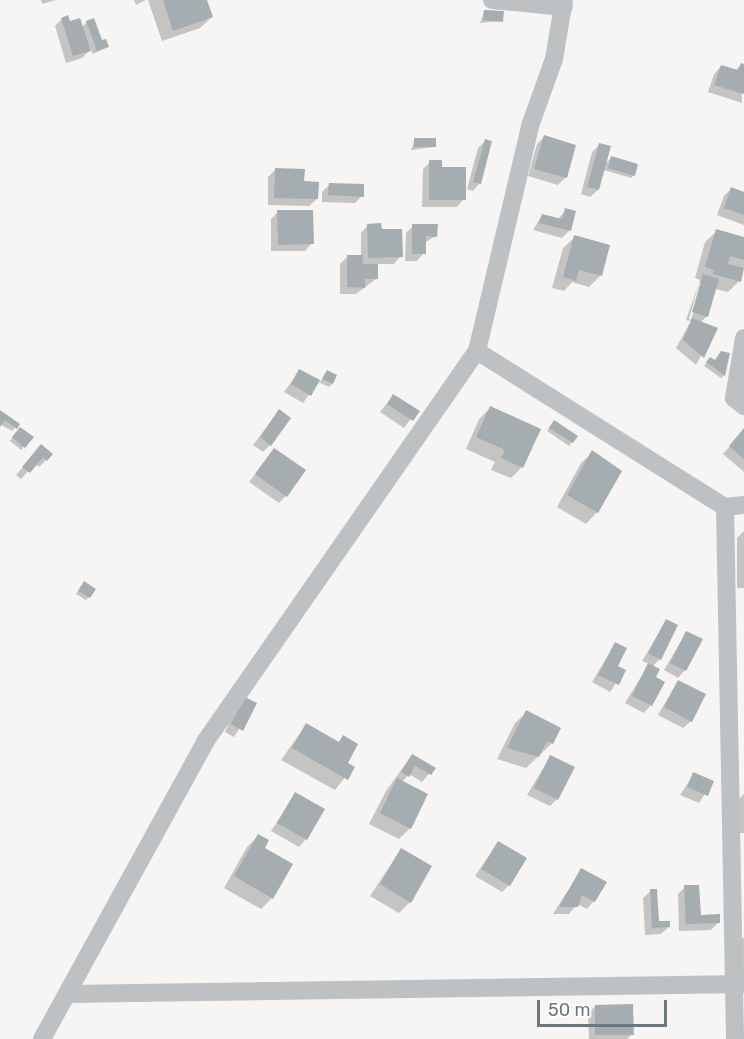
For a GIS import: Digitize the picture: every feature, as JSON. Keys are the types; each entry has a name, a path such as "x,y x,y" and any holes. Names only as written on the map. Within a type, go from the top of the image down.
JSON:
{"street":[{"path":"42,1039 205,742 477,351 530,126 554,59 564,3 492,0"},
{"path":"744,338 734,398 744,406"},
{"path":"477,351 725,507 744,505"},
{"path":"725,507 740,984 735,1039"},
{"path":"68,994 740,984"}],"building":[{"path":"163,0 207,0 213,17 173,31"},
{"path":"484,10 504,11 503,22 483,20"},
{"path":"68,15 70,21 80,18 91,51 73,56 61,18"},
{"path":"94,18 102,40 106,39 109,47 97,51 86,21"},
{"path":"741,63 744,64 744,94 714,85 721,65 738,70"},
{"path":"544,135 576,145 567,178 534,169"},
{"path":"414,138 436,138 436,147 414,147"},
{"path":"485,139 492,141 481,184 473,182"},
{"path":"599,143 611,146 599,190 587,187"},
{"path":"611,156 638,164 635,176 608,168"},
{"path":"429,160 442,160 442,167 466,167 466,200 429,200"},
{"path":"275,168 305,169 304,181 319,182 318,199 274,198"},
{"path":"329,183 364,184 364,197 328,195"},
{"path":"731,187 744,192 744,215 724,208"},
{"path":"565,208 576,211 571,231 539,223 542,214 562,219"},
{"path":"277,210 313,210 314,244 278,245"},
{"path":"381,223 382,229 402,229 403,257 368,258 367,224"},
{"path":"412,224 438,224 437,237 426,236 426,254 412,254"},
{"path":"716,229 744,237 744,260 730,256 728,264 744,268 741,282 713,274 714,270 705,267"},
{"path":"574,235 610,245 602,276 579,270 576,281 563,277"},
{"path":"347,255 363,255 362,264 378,264 378,279 365,279 365,288 347,287"},
{"path":"703,274 719,279 708,317 692,312"},
{"path":"692,318 718,328 704,358 683,340"},
{"path":"721,351 730,353 725,376 706,362 710,357 715,360"},
{"path":"299,369 320,380 311,396 291,384"},
{"path":"327,370 337,375 333,384 322,379"},
{"path":"393,394 420,411 413,421 387,404"},
{"path":"490,406 541,429 523,468 501,458 505,450 476,437"},
{"path":"279,409 291,418 271,446 260,437"},
{"path":"0,410 20,424 17,429 5,420 0,427"},
{"path":"554,420 578,436 573,443 549,428"},
{"path":"20,427 34,437 25,448 12,437"},
{"path":"744,428 744,459 729,446"},
{"path":"41,444 53,454 47,461 43,457 30,473 22,467"},
{"path":"274,448 306,470 287,497 255,474"},
{"path":"592,450 622,471 598,513 567,495"},
{"path":"84,581 96,589 90,598 78,591"},
{"path":"666,619 678,625 661,660 648,653"},
{"path":"686,631 703,639 686,671 670,663"},
{"path":"615,642 627,648 618,666 626,670 619,685 598,675"},
{"path":"648,663 660,669 656,677 665,682 652,706 632,696"},
{"path":"678,680 706,694 692,722 664,707"},
{"path":"245,697 257,703 243,731 231,724"},
{"path":"526,710 561,728 553,744 547,741 539,757 507,748"},
{"path":"306,723 339,742 343,735 358,744 348,763 355,767 348,780 292,748"},
{"path":"412,754 436,768 431,775 415,766 409,777 401,772"},
{"path":"550,755 575,767 558,800 534,788"},
{"path":"693,772 714,781 708,796 687,787"},
{"path":"397,778 428,794 411,829 380,813"},
{"path":"295,792 325,809 307,840 277,823"},
{"path":"258,834 269,840 265,848 293,864 273,899 234,876"},
{"path":"498,841 527,858 510,886 481,869"},
{"path":"401,848 432,866 411,903 380,884"},
{"path":"581,868 607,882 595,902 582,895 578,907 559,907"},
{"path":"684,885 699,885 701,915 720,914 720,923 686,924"},
{"path":"650,889 657,889 659,921 670,921 670,927 652,928"},
{"path":"633,1004 634,1035 595,1035 595,1005"}]}
